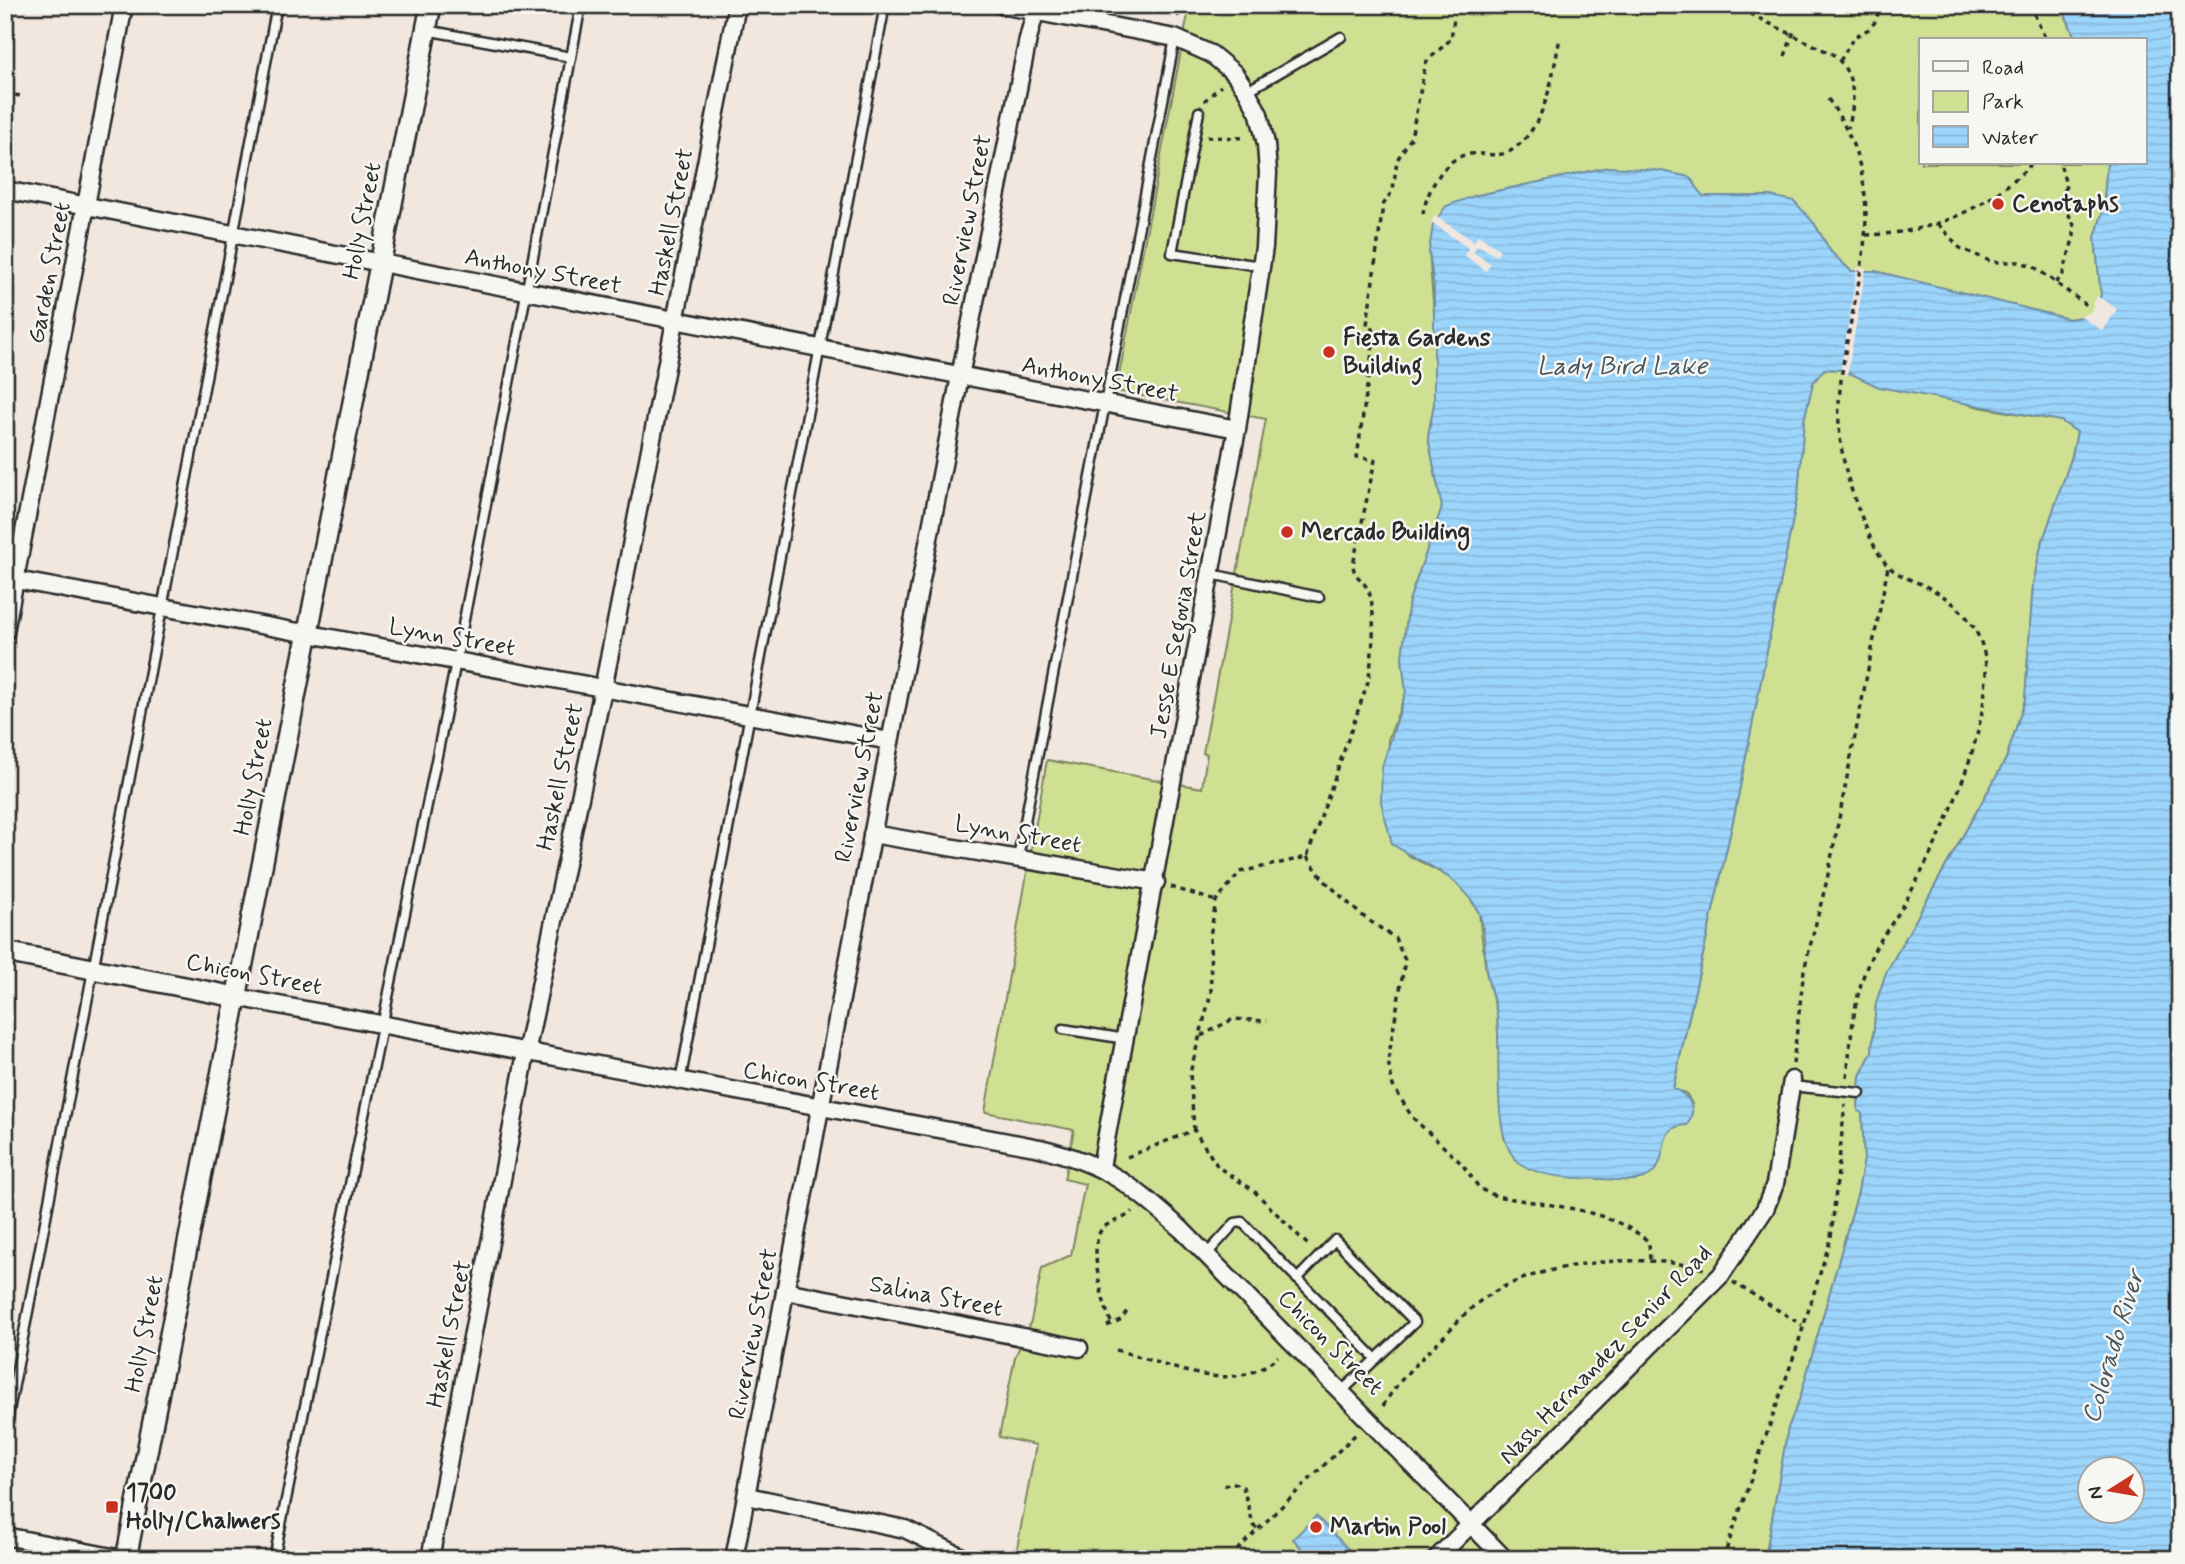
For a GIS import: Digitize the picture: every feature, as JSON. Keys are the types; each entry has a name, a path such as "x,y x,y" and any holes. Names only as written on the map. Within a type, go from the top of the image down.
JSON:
{"street":[{"name":"Garden Street","path":"5,632 10,578 124,5"},
{"name":"Holly Street","path":"124,1559 431,5"},
{"name":"Haskell Street","path":"430,1559 526,1053 603,689 737,5"},
{"name":"Jesse E Segovia Street","path":"1001,5 1036,8 1175,38 1211,54 1234,73 1247,91 1264,133 1268,173 1261,266 1237,429 1156,882 1101,1167"},
{"name":"Riverview Street","path":"734,1559 960,376 1036,8"},
{"name":"Anthony Street","path":"5,190 1237,429"},
{"name":"Lynn Street","path":"10,578 890,741"},
{"name":"Lynn Street","path":"872,834 1156,882"},
{"name":"Chicon Street","path":"5,952 680,1083 1040,1148 1101,1167 1152,1203 1207,1254 1343,1390 1505,1559"},
{"name":"Nash Hernandez Senior Road","path":"1436,1559 1721,1275 1758,1221 1775,1184 1791,1083"},
{"name":"Salina Street","path":"785,1291 1079,1348"},
{"path":"747,1496 905,1529 966,1559"},
{"path":"5,1536 124,1559"}],"lane":[{"path":"5,1432 277,5"},
{"path":"274,1559 456,662 581,5"},
{"path":"680,1083 885,5"},
{"path":"426,30 571,57"},
{"path":"1247,91 1341,37"},
{"path":"1018,858 1175,38"},
{"path":"1199,112 1172,253 1261,266"},
{"path":"1211,574 1319,597"},
{"path":"1063,1028 1126,1039"},
{"path":"1791,1083 1860,1093"},
{"path":"1207,1254 1235,1223 1241,1222 1376,1359"},
{"path":"1297,1279 1335,1240 1415,1322 1343,1390"}],"path":[{"path":"1177,16 1187,5"},
{"path":"1732,5 1840,61 1850,73 1853,87 1847,129"},
{"path":"1840,61 1854,37 1875,22 1881,5"},
{"path":"2030,5 2045,38"},
{"path":"1307,857 1368,682 1373,640 1369,590 1357,578 1353,565 1375,460 1357,457 1376,331 1367,325 1383,205 1393,190 1397,160 1411,138 1426,62 1451,40 1454,18"},
{"path":"1785,56 1795,28"},
{"path":"1423,214 1425,201 1447,165 1457,156 1505,154 1515,148 1546,107 1560,38"},
{"path":"1199,112 1200,105 1221,86"},
{"path":"5,94 21,96"},
{"path":"1723,1559 1830,1238 1852,1023 1858,993 1872,956 1907,900 1947,823 1973,744 1986,668 1983,648 1974,627 1961,610 1944,595 1888,567 1877,551 1852,491 1843,453 1839,402 1865,251 1867,220 1861,168 1847,129 1828,99"},
{"path":"1194,135 1221,140 1247,138"},
{"path":"1866,235 1907,233 1938,224 2004,190 2031,164"},
{"path":"2056,283 2067,264 2074,225 2062,201 2066,185 2060,164"},
{"path":"1938,224 1960,248 1992,262 2019,262 2034,266 2065,291 2087,304"},
{"path":"1791,1083 1804,970 1827,880 1888,567"},
{"path":"1307,857 1241,872 1216,901 1210,936 1211,993 1190,1073 1194,1130 1218,1167 1253,1190 1319,1256"},
{"path":"1307,857 1340,897 1395,938 1403,955 1388,1071 1393,1086 1412,1118 1462,1164 1480,1189 1496,1196 1612,1218 1632,1228 1649,1242 1650,1261"},
{"path":"1156,882 1216,901"},
{"path":"1200,1037 1233,1019 1267,1021"},
{"path":"1127,1157 1194,1130"},
{"path":"1128,1310 1116,1323 1109,1324 1099,1283 1098,1236 1104,1227 1123,1220 1132,1211"},
{"path":"1383,1406 1395,1385 1470,1309 1488,1296 1535,1277 1579,1265 1612,1260 1677,1263 1721,1275 1802,1325"},
{"path":"1116,1350 1222,1378 1251,1375 1278,1356"},
{"path":"1233,1559 1236,1551 1357,1433"},
{"path":"1224,1486 1232,1482 1243,1487 1253,1524 1259,1531"}],"green space":[{"path":"1140,5 2061,5 2075,38 1919,38 1919,164 2107,164 2103,211 2095,238 2101,295 2093,315 2069,319 1875,271 1851,271 1831,252 1814,223 1770,196 1703,196 1609,167 1474,196 1429,251 1435,327 1434,404 1428,437 1442,507 1409,601 1402,658 1406,692 1388,740 1408,855 1449,877 1466,892 1479,913 1486,972 1497,1014 1504,1138 1602,1177 1639,1179 1652,1172 1658,1163 1667,1132 1692,1104 1686,1093 1673,1089 1735,812 1798,493 1804,420 1813,383 1824,369 1843,370 1979,407 2061,421 2077,432 2072,456 2041,546 2033,584 2025,700 2006,759 1886,973 1876,1003 1872,1052 1860,1076 1858,1110 1862,1113 1864,1159 1858,1192 1800,1398 1788,1428 1765,1559 1015,1559 1036,1445 999,1437 1015,1357 1031,1321 1042,1268 1071,1255 1085,1184 1064,1179 1074,1130 985,1112 1047,760 1202,788 1207,754 1203,753 1266,419 1116,391 1188,14"}],"water":[{"name":"Lady Bird Lake","path":"2061,5 2180,5 2180,1559 1765,1559 1788,1428 1800,1398 1858,1192 1864,1159 1862,1113 1858,1111 1860,1076 1872,1052 1876,1003 1886,973 2006,759 2025,700 2033,584 2041,546 2072,456 2077,432 2061,421 1879,387 1843,370 1824,369 1813,383 1804,420 1798,493 1735,812 1673,1088 1688,1099 1692,1108 1690,1119 1687,1125 1670,1131 1657,1168 1645,1178 1620,1180 1542,1173 1520,1164 1506,1144 1502,1128 1497,1015 1487,974 1484,932 1478,911 1470,898 1451,879 1392,844 1381,802 1382,767 1406,692 1402,658 1409,601 1442,507 1428,437 1434,404 1434,287 1429,251 1433,225 1446,206 1474,196 1609,167 1656,170 1690,177 1703,196 1770,196 1794,201 1814,223 1831,252 1851,271 1875,271 2069,319 2093,315 2101,295 2095,238 2103,211 2107,164 2146,164 2146,38 2075,38"},
{"name":"Martin Pool","path":"1316,1516 1356,1559 1303,1559 1307,1554 1293,1539"}],"pier":[{"path":"1435,216 1474,241 1478,235 1500,250 1496,256 1478,245 1473,252 1491,264 1486,271 1464,255 1468,248 1431,222"},
{"path":"1857,268 1866,268 1847,376 1840,374"},
{"path":"2097,296 2117,309 2103,331 2080,316 2091,312"}],"place":[{"name":"Cenotaphs","path":"1998,204"},
{"name":"Fiesta Gardens Building","path":"1329,352"},
{"name":"Mercado Building","path":"1287,532"},
{"name":"1700 Holly/Chalmers","path":"112,1507"},
{"name":"Martin Pool","path":"1316,1527"}],"water label":[{"name":"Colorado River","path":"2114,1347"}]}
